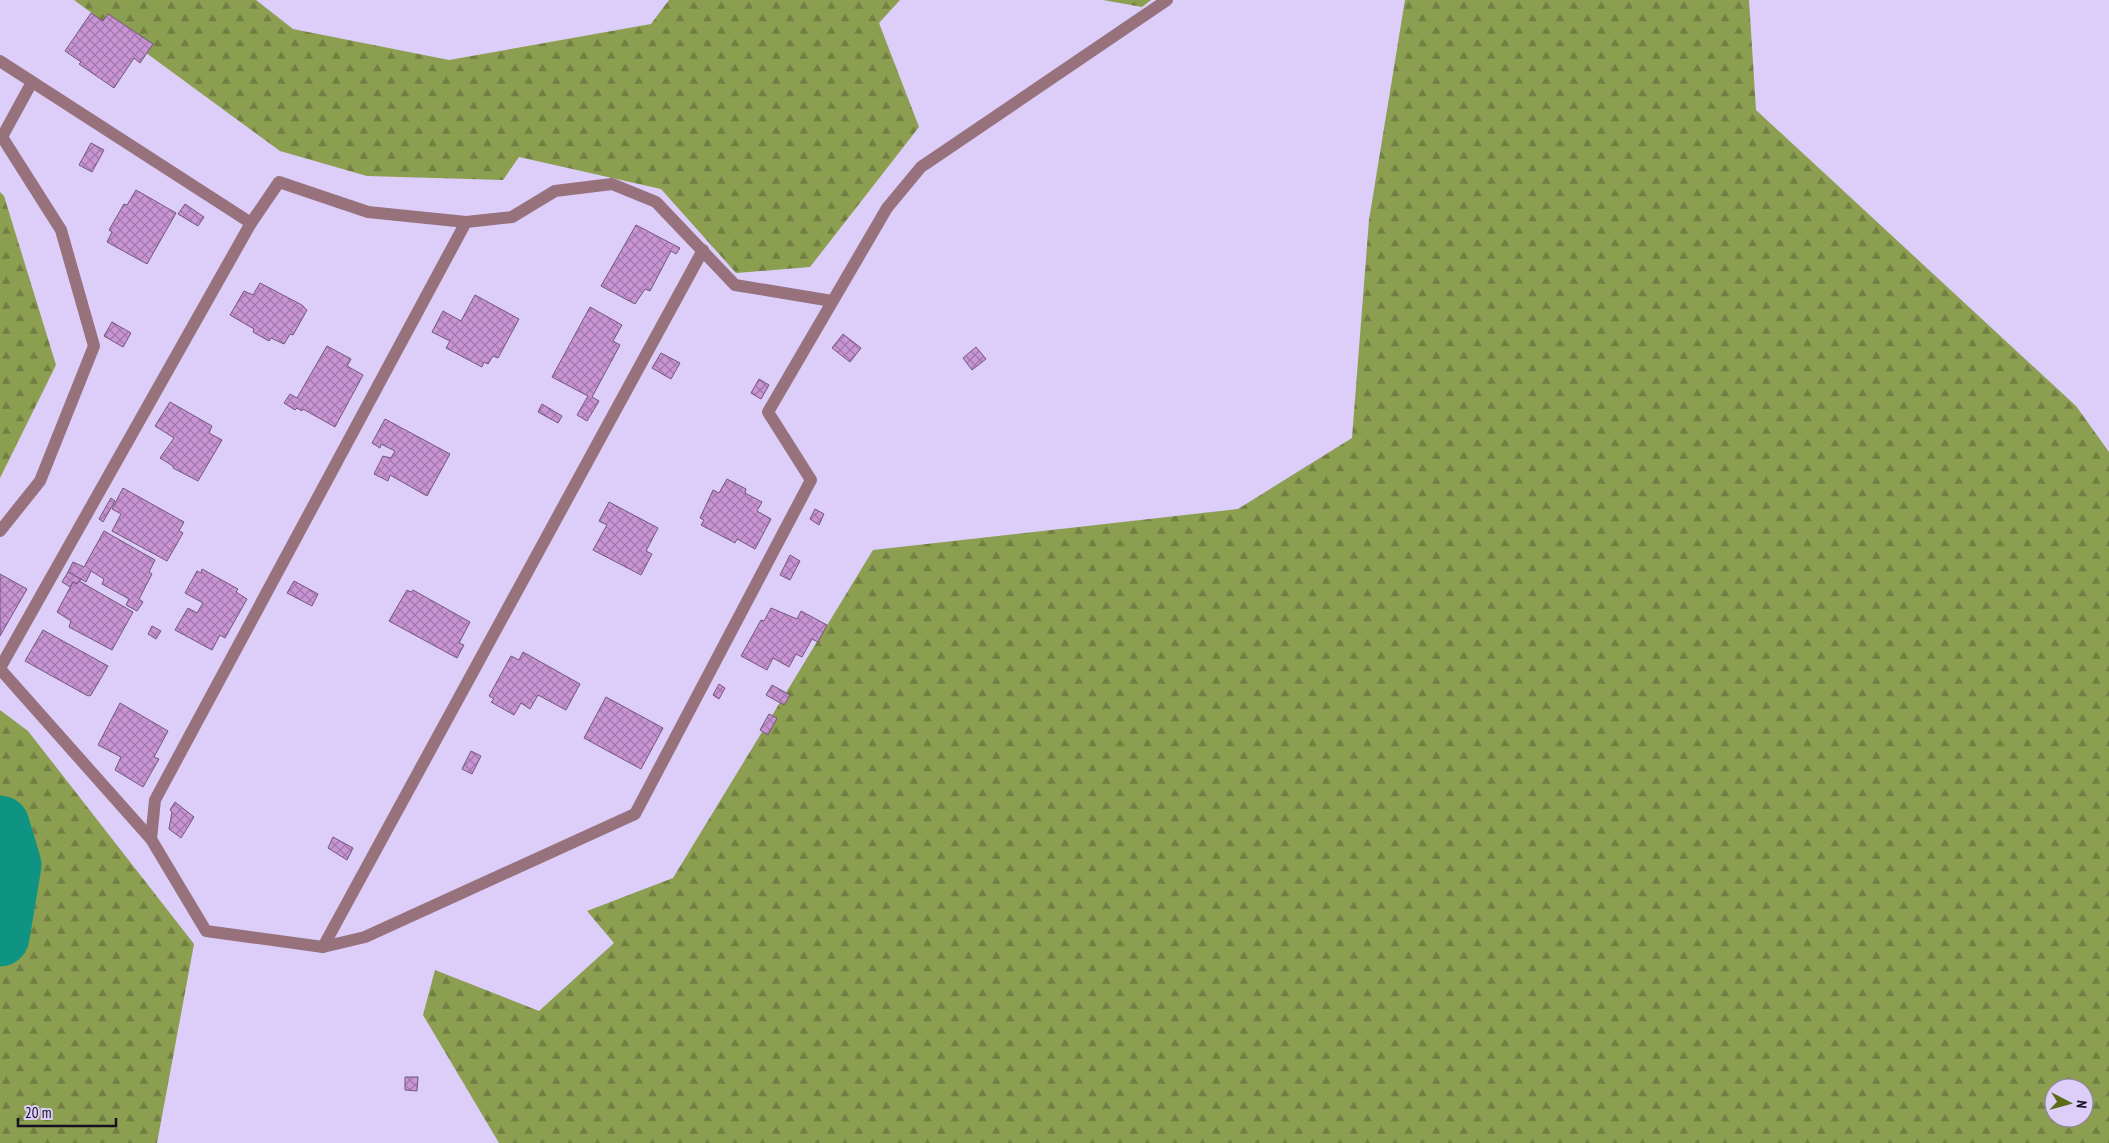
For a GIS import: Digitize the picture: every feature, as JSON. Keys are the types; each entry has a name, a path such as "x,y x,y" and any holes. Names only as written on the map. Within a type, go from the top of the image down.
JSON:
{"street":[{"path":"832,301 735,286 656,202 612,184 555,191 512,218 466,222 368,212 279,182 252,223 0,668 151,839 206,931 323,947 365,937 635,814 810,480 768,412 887,208 920,166 1167,0"},
{"path":"0,61 252,223"},
{"path":"0,531 40,480 94,346 61,230 2,137 32,82"},
{"path":"151,839 155,800 466,222"},
{"path":"323,947 703,250"}],"green space":[{"path":"74,0 256,0 293,29 449,60 651,24 669,0 900,0 879,23 919,127 810,267 736,273 661,189 519,157 503,180 367,176 280,151"},
{"path":"1103,0 1151,0 1142,7"},
{"path":"1405,0 1749,0 1756,110 2076,406 2109,452 2109,1143 499,1143 423,1015 435,970 539,1011 614,943 587,911 673,878 873,550 1238,509 1352,438 1369,220"},
{"path":"0,192 4,196 56,365 0,478"},
{"path":"0,710 28,731 194,944 157,1143 0,1143"}],"building":[{"path":"91,13 103,21 108,14 153,44 140,63 134,58 114,88 79,64 81,62 65,51"},
{"path":"91,143 104,150 92,172 79,165"},
{"path":"136,190 176,213 147,264 107,242 112,232 109,230 124,204 127,205"},
{"path":"185,204 204,217 198,226 178,214"},
{"path":"636,225 680,248 676,254 671,251 650,291 645,289 635,304 601,286"},
{"path":"260,283 302,305 307,310 293,335 290,334 284,344 271,338 269,341 253,332 254,329 230,315 244,291 253,295"},
{"path":"475,295 519,319 498,358 493,356 488,364 484,362 482,367 446,348 450,341 432,332 443,311 461,321"},
{"path":"590,307 622,325 613,341 620,345 592,397 599,401 587,421 577,415 588,396 552,377"},
{"path":"112,322 131,333 123,347 104,336"},
{"path":"843,334 861,348 850,362 832,348"},
{"path":"327,346 351,359 347,366 363,375 335,427 303,409 302,411 297,408 295,410 284,403 290,394 297,398"},
{"path":"976,347 986,359 972,370 963,358"},
{"path":"661,353 680,363 671,379 652,368"},
{"path":"759,379 769,385 761,399 751,393"},
{"path":"170,402 212,426 209,433 222,440 198,481 173,468 173,466 160,458 174,438 155,426"},
{"path":"542,404 562,416 558,423 538,412"},
{"path":"385,419 450,454 427,496 390,475 388,481 374,474 383,456 391,458 395,451 381,444 380,448 372,443"},
{"path":"727,479 746,489 745,493 762,502 757,511 771,519 755,549 737,539 735,543 701,525 704,520 700,518 713,490 719,493"},
{"path":"123,488 184,522 179,531 183,533 167,561 112,531 121,514 112,509"},
{"path":"111,498 115,501 103,522 99,519"},
{"path":"609,502 658,528 646,551 652,554 641,575 593,550 607,525 599,521"},
{"path":"815,509 824,514 819,525 810,519"},
{"path":"104,531 155,560 149,572 152,574 139,599 143,602 137,611 126,605 129,599 102,584 104,579 91,571 86,582 68,572 73,562 84,567"},
{"path":"790,555 800,561 790,580 780,575"},
{"path":"202,569 238,589 236,592 247,599 225,638 220,635 212,650 175,630 188,608 197,613 203,603 185,593 197,571 201,573"},
{"path":"68,572 81,579 78,584 73,582 70,587 62,582"},
{"path":"0,574 27,589 0,636"},
{"path":"79,581 133,612 112,650 69,627 71,621 57,612 73,582 77,584"},
{"path":"294,581 318,594 312,606 287,593"},
{"path":"407,590 411,592 413,590 470,622 459,643 464,645 457,658 389,621"},
{"path":"771,608 797,619 801,611 827,625 818,642 812,639 802,657 796,654 789,667 773,658 767,670 741,656 761,620 764,621"},
{"path":"152,626 161,631 156,639 148,634"},
{"path":"43,630 108,666 91,695 88,696 25,661"},
{"path":"523,652 580,684 566,710 538,695 530,709 521,703 514,715 491,702 494,699 489,696 511,656 519,660"},
{"path":"719,684 725,688 719,699 713,695"},
{"path":"772,685 790,695 784,705 766,695"},
{"path":"606,697 663,728 641,769 584,738"},
{"path":"120,703 168,731 154,757 159,759 143,787 115,770 121,757 98,745"},
{"path":"769,714 777,718 768,735 760,730"},
{"path":"471,751 481,756 472,774 462,769"},
{"path":"175,802 194,817 181,838 169,829 172,812 170,810"},
{"path":"333,837 353,848 347,860 328,848"},
{"path":"405,1077 418,1077 417,1091 405,1090"}],"waterway":[{"path":"0,825 12,865 0,937"}]}
